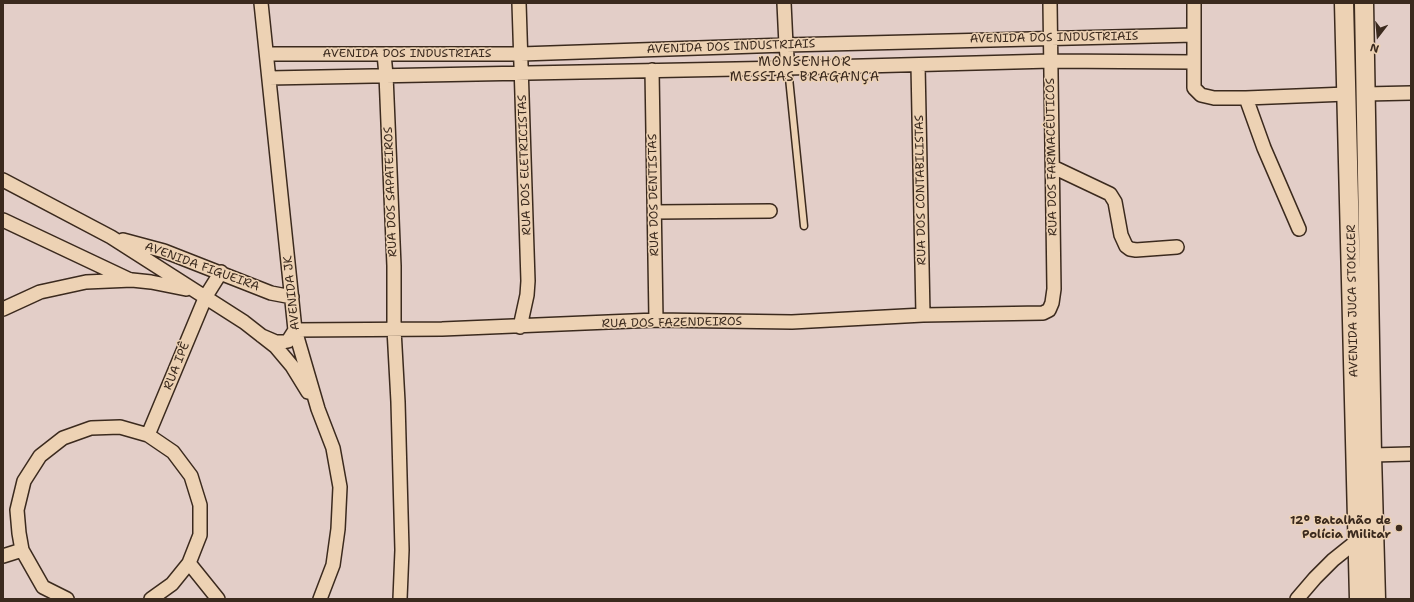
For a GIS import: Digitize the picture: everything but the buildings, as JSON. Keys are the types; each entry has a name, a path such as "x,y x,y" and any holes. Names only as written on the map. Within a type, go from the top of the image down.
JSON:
{"main road":[{"name":"AVENIDA JUCA STOKCLER","path":"1344,3 1359,599"},
{"name":"AVENIDA JUCA STOKCLER","path":"1364,3 1376,599"}],"street":[{"name":"AVENIDA JK","path":"261,3 268,54 269,78 295,330 318,409 333,448 340,486 338,529 333,565 320,599"},
{"name":"RUA DOS ELETRICISTAS","path":"519,3 528,281 527,295 520,327"},
{"path":"784,3 788,68"},
{"name":"RUA DOS FARMACÊUTICOS","path":"1049,310 1052,303 1054,289 1050,3"},
{"path":"1194,3 1194,88 1201,95 1214,98 1246,98 1347,94"},
{"name":"AVENIDA DOS INDUSTRIAIS","path":"268,54 521,54 786,45 1194,35"},
{"name":"RUA DOS SAPATEIROS","path":"384,54 394,266 394,329 398,402 402,550 400,599"},
{"name":"AVENIDA DOS INDUSTRIAIS","path":"269,78 788,68 1051,61 1193,62"},
{"name":"RUA DOS CONTABILISTAS","path":"918,65 924,315"},
{"name":"RUA DOS DENTISTAS","path":"652,70 656,320"},
{"path":"1365,94 1411,92"},
{"path":"1246,98 1264,148 1299,229"},
{"path":"1053,167 1110,194 1115,202 1121,235 1126,246 1130,249 1136,250 1177,247"},
{"name":"AVENIDA FIGUEIRA","path":"3,180 112,237 194,291 206,296 244,322 276,347 292,366 318,409"},
{"path":"655,212 770,211"},
{"path":"3,220 132,280"},
{"name":"AVENIDA FIGUEIRA","path":"112,237 164,251 221,272 271,293 292,297"},
{"name":"RUA IPÊ","path":"148,435 206,296 221,272"},
{"path":"3,309 40,292 86,282 132,280 151,282 194,291"},
{"name":"RUA DOS FAZENDEIROS","path":"295,330 520,327 656,320 792,322 924,315 1043,313 1049,310"},
{"path":"262,336 276,342 283,342 288,341 295,330"},
{"path":"52,599 43,587 22,550 17,510 24,481 40,456 63,438 91,428 120,427 148,435 173,452 191,476 200,505 200,535 189,563 172,584 151,599"},
{"path":"1372,455 1411,454"},
{"path":"1298,599 1315,578 1333,560 1358,540"},
{"path":"3,556 22,550"},
{"path":"189,563 218,599"},
{"path":"43,587 67,599"}],"lane":[{"path":"788,68 804,226"}],"place":[{"name":"12º Batalhão de Polícia Militar","path":"1399,528"}],"district":[{"name":"MONSENHOR MESSIAS BRAGANÇA","path":"805,70"}]}
